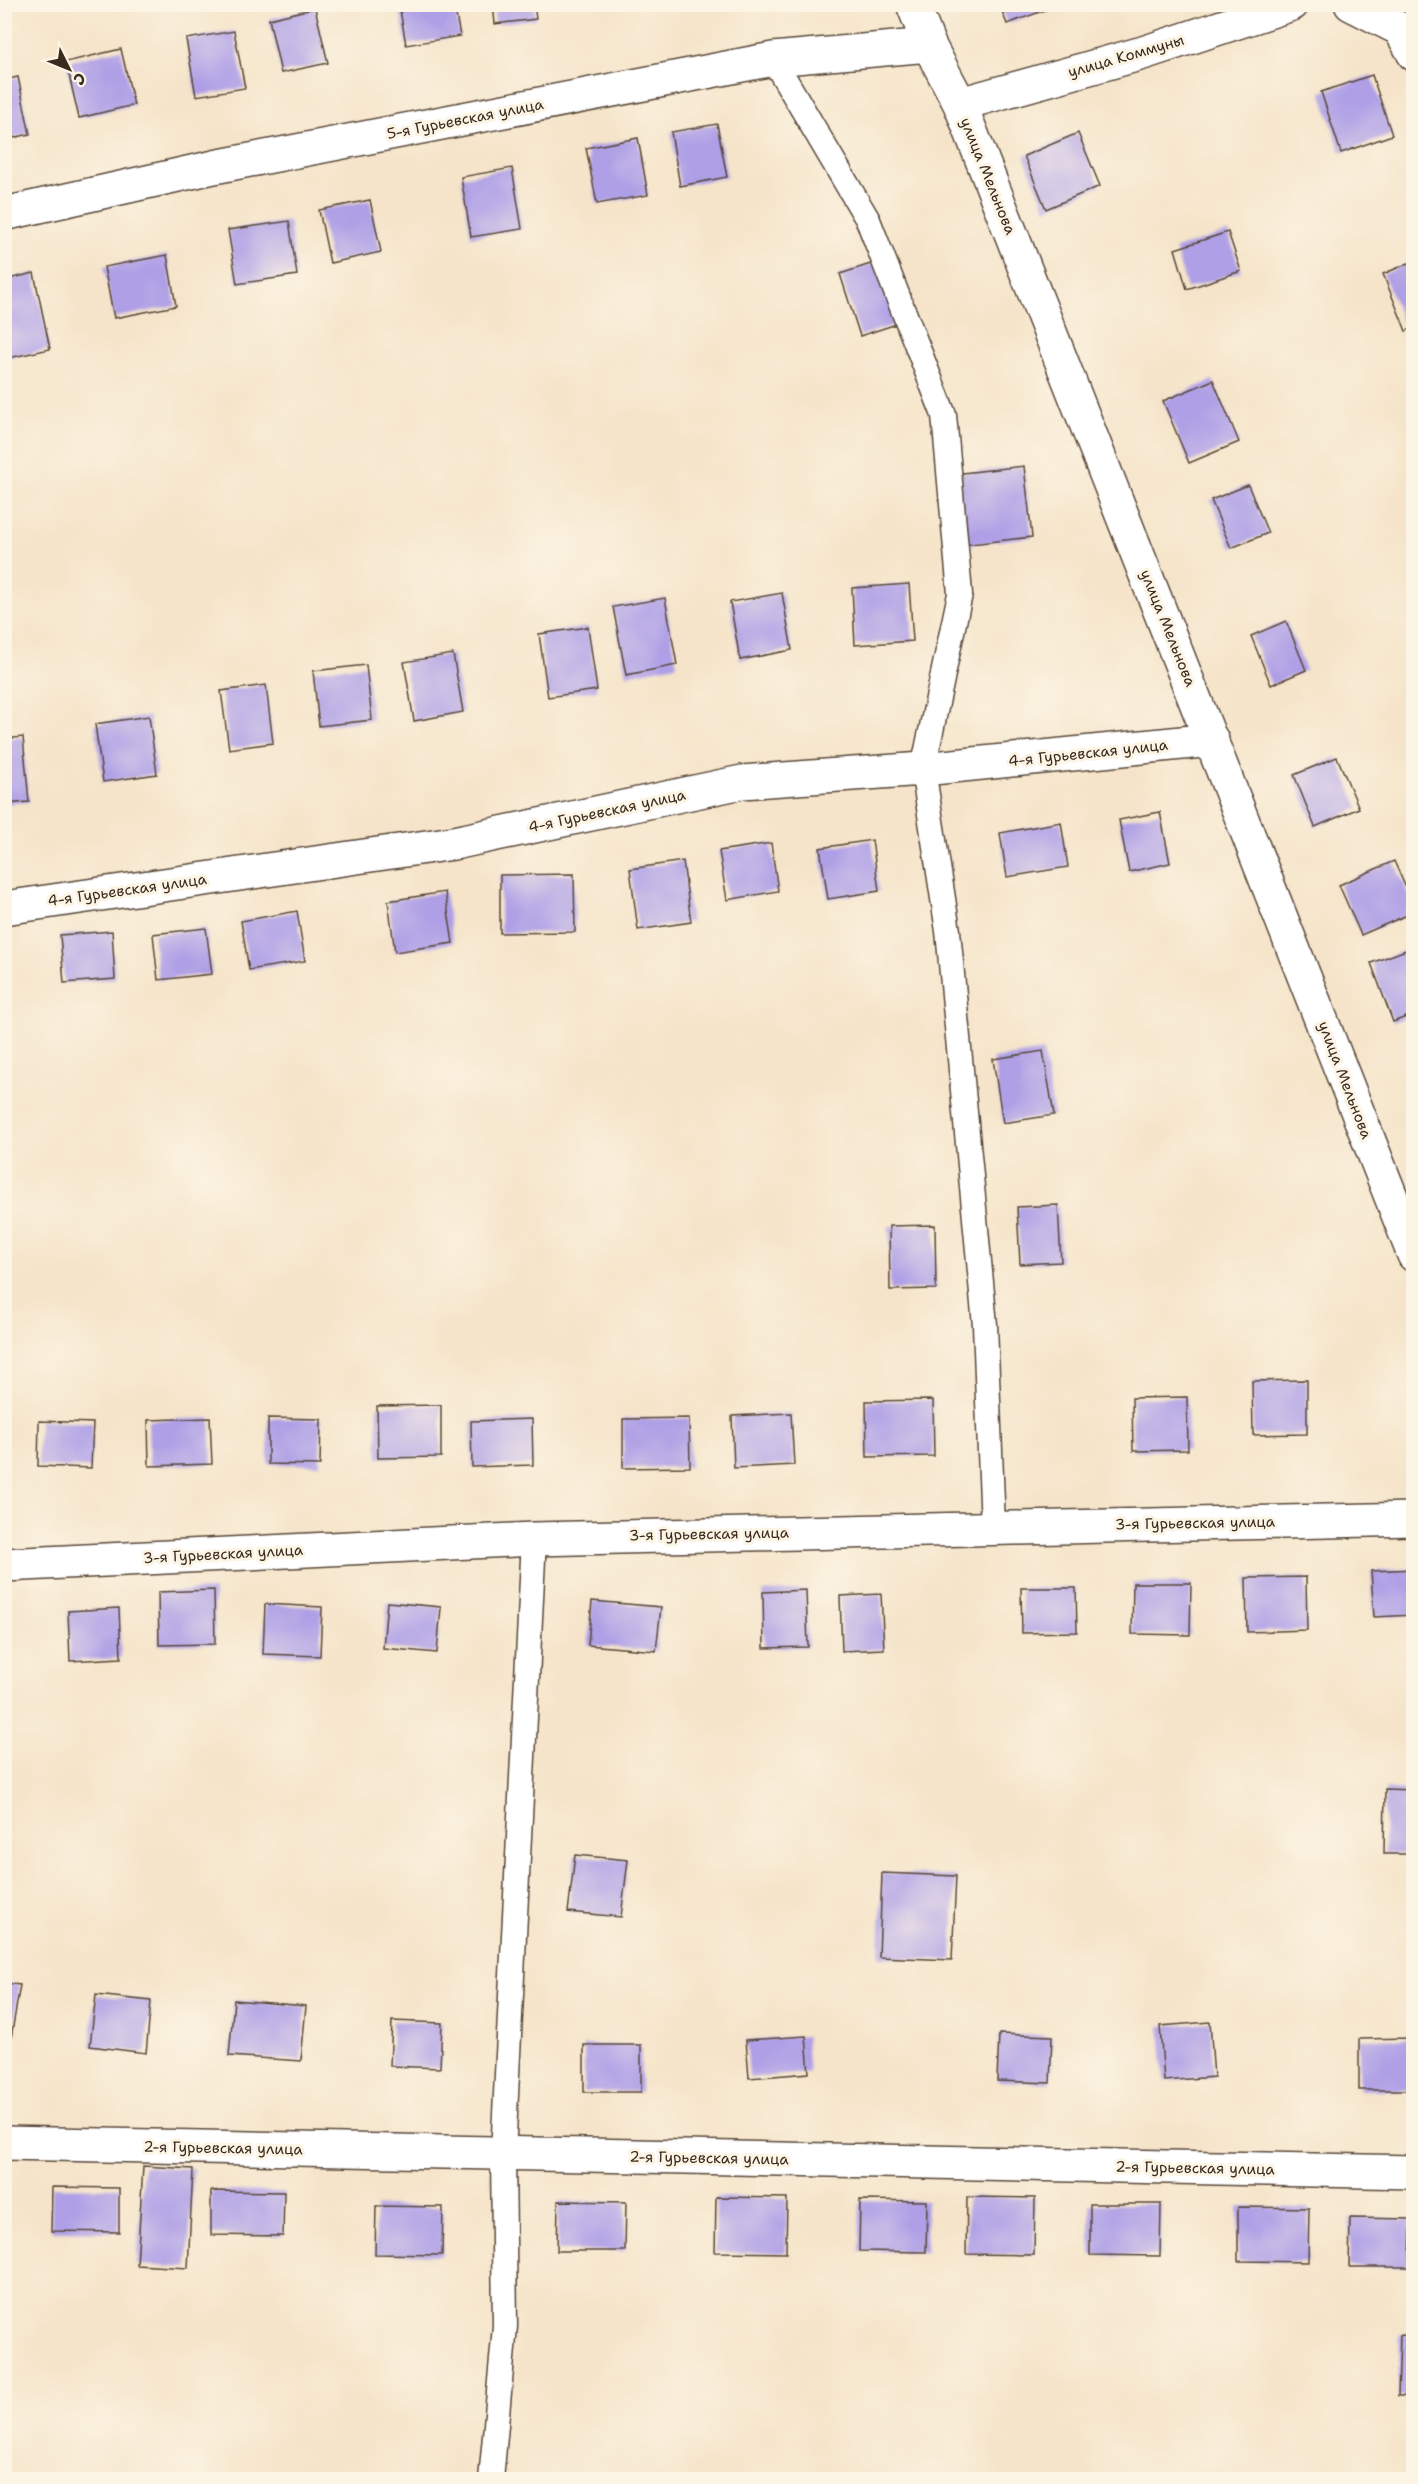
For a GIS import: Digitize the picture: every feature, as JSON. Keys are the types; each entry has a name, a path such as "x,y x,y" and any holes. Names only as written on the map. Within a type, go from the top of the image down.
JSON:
{"street":[{"name":"улица Мельнова","path":"913,4 929,45 960,104 1413,1255"},
{"name":"улица Коммуны","path":"960,104 1143,52 1292,4"},
{"path":"1351,4 1400,29 1413,54"},
{"name":"5-я Гурьевская улица","path":"4,213 214,167 773,59 929,45"},
{"name":"4-я Гурьевская улица","path":"4,908 454,843 742,782 923,769 1212,740"},
{"name":"3-я Гурьевская улица","path":"4,1565 534,1539 1413,1519"},
{"name":"2-я Гурьевская улица","path":"4,2143 1413,2172"}],"lane":[{"path":"773,59 868,220 944,415 960,594 923,769 948,931 984,1313 993,1527"},
{"path":"492,2480 505,2326 503,2154 534,1539"}],"building":[{"path":"399,4 454,4 460,36 406,45"},
{"path":"493,4 534,4 536,19 495,24"},
{"path":"999,4 1059,4 1059,5 1007,24"},
{"path":"315,8 328,63 281,73 269,19"},
{"path":"234,31 245,88 196,96 186,39"},
{"path":"121,49 134,105 79,118 66,62"},
{"path":"1372,75 1392,135 1341,153 1321,92"},
{"path":"18,77 30,134 4,140 4,80"},
{"path":"717,124 727,177 680,186 671,132"},
{"path":"1078,133 1100,186 1046,209 1024,156"},
{"path":"638,138 648,195 597,204 586,148"},
{"path":"512,168 522,229 471,237 461,177"},
{"path":"370,200 381,252 330,263 319,210"},
{"path":"289,221 297,275 237,284 228,230"},
{"path":"1228,232 1241,271 1187,289 1175,249"},
{"path":"167,255 176,306 114,318 104,267"},
{"path":"892,257 912,319 860,336 840,274"},
{"path":"1414,261 1414,328 1406,331 1383,274"},
{"path":"34,273 50,349 4,359 4,280"},
{"path":"1213,380 1239,442 1189,463 1163,401"},
{"path":"1024,466 1032,537 962,545 954,474"},
{"path":"1248,485 1268,533 1231,548 1211,500"},
{"path":"909,584 913,641 855,645 852,588"},
{"path":"782,593 792,650 740,660 730,602"},
{"path":"665,598 677,665 626,675 613,607"},
{"path":"1286,621 1306,670 1271,685 1251,636"},
{"path":"588,627 597,690 548,697 539,634"},
{"path":"453,654 463,712 414,721 404,662"},
{"path":"366,665 372,720 319,726 313,671"},
{"path":"266,685 273,743 229,749 221,691"},
{"path":"149,716 157,774 103,782 95,724"},
{"path":"23,737 29,802 4,804 4,739"},
{"path":"1337,757 1359,808 1315,827 1294,775"},
{"path":"1160,812 1170,863 1129,872 1119,820"},
{"path":"1061,822 1068,867 1007,877 1000,833"},
{"path":"872,840 879,891 828,899 820,848"},
{"path":"771,843 778,891 727,900 719,851"},
{"path":"683,861 691,922 638,930 630,869"},
{"path":"1394,861 1414,906 1414,912 1361,935 1339,885"},
{"path":"574,874 575,932 500,933 500,875"},
{"path":"445,892 453,943 395,952 388,901"},
{"path":"297,911 305,961 249,970 241,921"},
{"path":"206,928 212,974 158,980 153,934"},
{"path":"112,931 115,979 64,983 60,935"},
{"path":"1414,947 1414,1014 1393,1022 1371,963"},
{"path":"1043,1051 1054,1115 1003,1123 993,1059"},
{"path":"1058,1205 1061,1262 1020,1264 1017,1207"},
{"path":"935,1225 936,1289 890,1290 889,1226"},
{"path":"1307,1380 1307,1434 1253,1435 1252,1381"},
{"path":"1187,1397 1188,1450 1133,1451 1132,1398"},
{"path":"933,1400 934,1456 867,1457 866,1401"},
{"path":"441,1405 441,1457 378,1458 377,1406"},
{"path":"791,1413 794,1465 734,1468 732,1416"},
{"path":"210,1418 212,1464 149,1466 148,1420"},
{"path":"268,1418 321,1419 320,1465 268,1464"},
{"path":"689,1418 690,1467 623,1468 623,1419"},
{"path":"532,1419 533,1465 472,1467 471,1421"},
{"path":"39,1421 93,1423 91,1468 38,1466"},
{"path":"1414,1569 1414,1615 1374,1617 1371,1571"},
{"path":"1306,1577 1307,1630 1247,1632 1246,1578"},
{"path":"1133,1583 1191,1583 1190,1635 1132,1634"},
{"path":"1021,1588 1076,1588 1077,1632 1022,1633"},
{"path":"214,1590 215,1644 159,1645 158,1592"},
{"path":"806,1590 808,1647 764,1648 763,1592"},
{"path":"881,1594 884,1649 842,1651 840,1596"},
{"path":"592,1601 661,1607 656,1651 588,1645"},
{"path":"387,1602 441,1607 437,1653 383,1648"},
{"path":"265,1604 322,1607 320,1656 263,1654"},
{"path":"119,1608 121,1658 70,1661 68,1611"},
{"path":"1385,1789 1414,1790 1414,1854 1384,1854"},
{"path":"575,1855 628,1860 621,1917 568,1912"},
{"path":"882,1873 956,1876 952,1960 879,1957"},
{"path":"4,1983 20,1985 9,2050 4,2049"},
{"path":"96,1995 151,2001 146,2053 90,2046"},
{"path":"234,2000 306,2006 301,2061 229,2056"},
{"path":"392,2021 442,2023 440,2068 390,2066"},
{"path":"1210,2022 1214,2077 1164,2081 1160,2026"},
{"path":"999,2034 1052,2036 1050,2083 997,2081"},
{"path":"806,2036 809,2073 749,2078 746,2040"},
{"path":"1414,2038 1414,2090 1359,2090 1359,2039"},
{"path":"584,2045 641,2045 641,2092 584,2092"},
{"path":"143,2166 193,2169 188,2268 137,2265"},
{"path":"52,2187 119,2188 119,2232 51,2231"},
{"path":"211,2191 284,2192 283,2236 211,2235"},
{"path":"716,2197 787,2198 786,2253 715,2252"},
{"path":"967,2197 1035,2198 1034,2255 966,2254"},
{"path":"860,2200 927,2201 926,2252 859,2251"},
{"path":"558,2201 626,2202 625,2251 557,2251"},
{"path":"1090,2204 1161,2204 1160,2256 1090,2255"},
{"path":"376,2206 443,2207 442,2255 375,2254"},
{"path":"1238,2207 1309,2208 1308,2262 1238,2261"},
{"path":"1350,2218 1411,2219 1410,2267 1349,2267"},
{"path":"1400,2335 1414,2336 1414,2396 1398,2396"}]}
